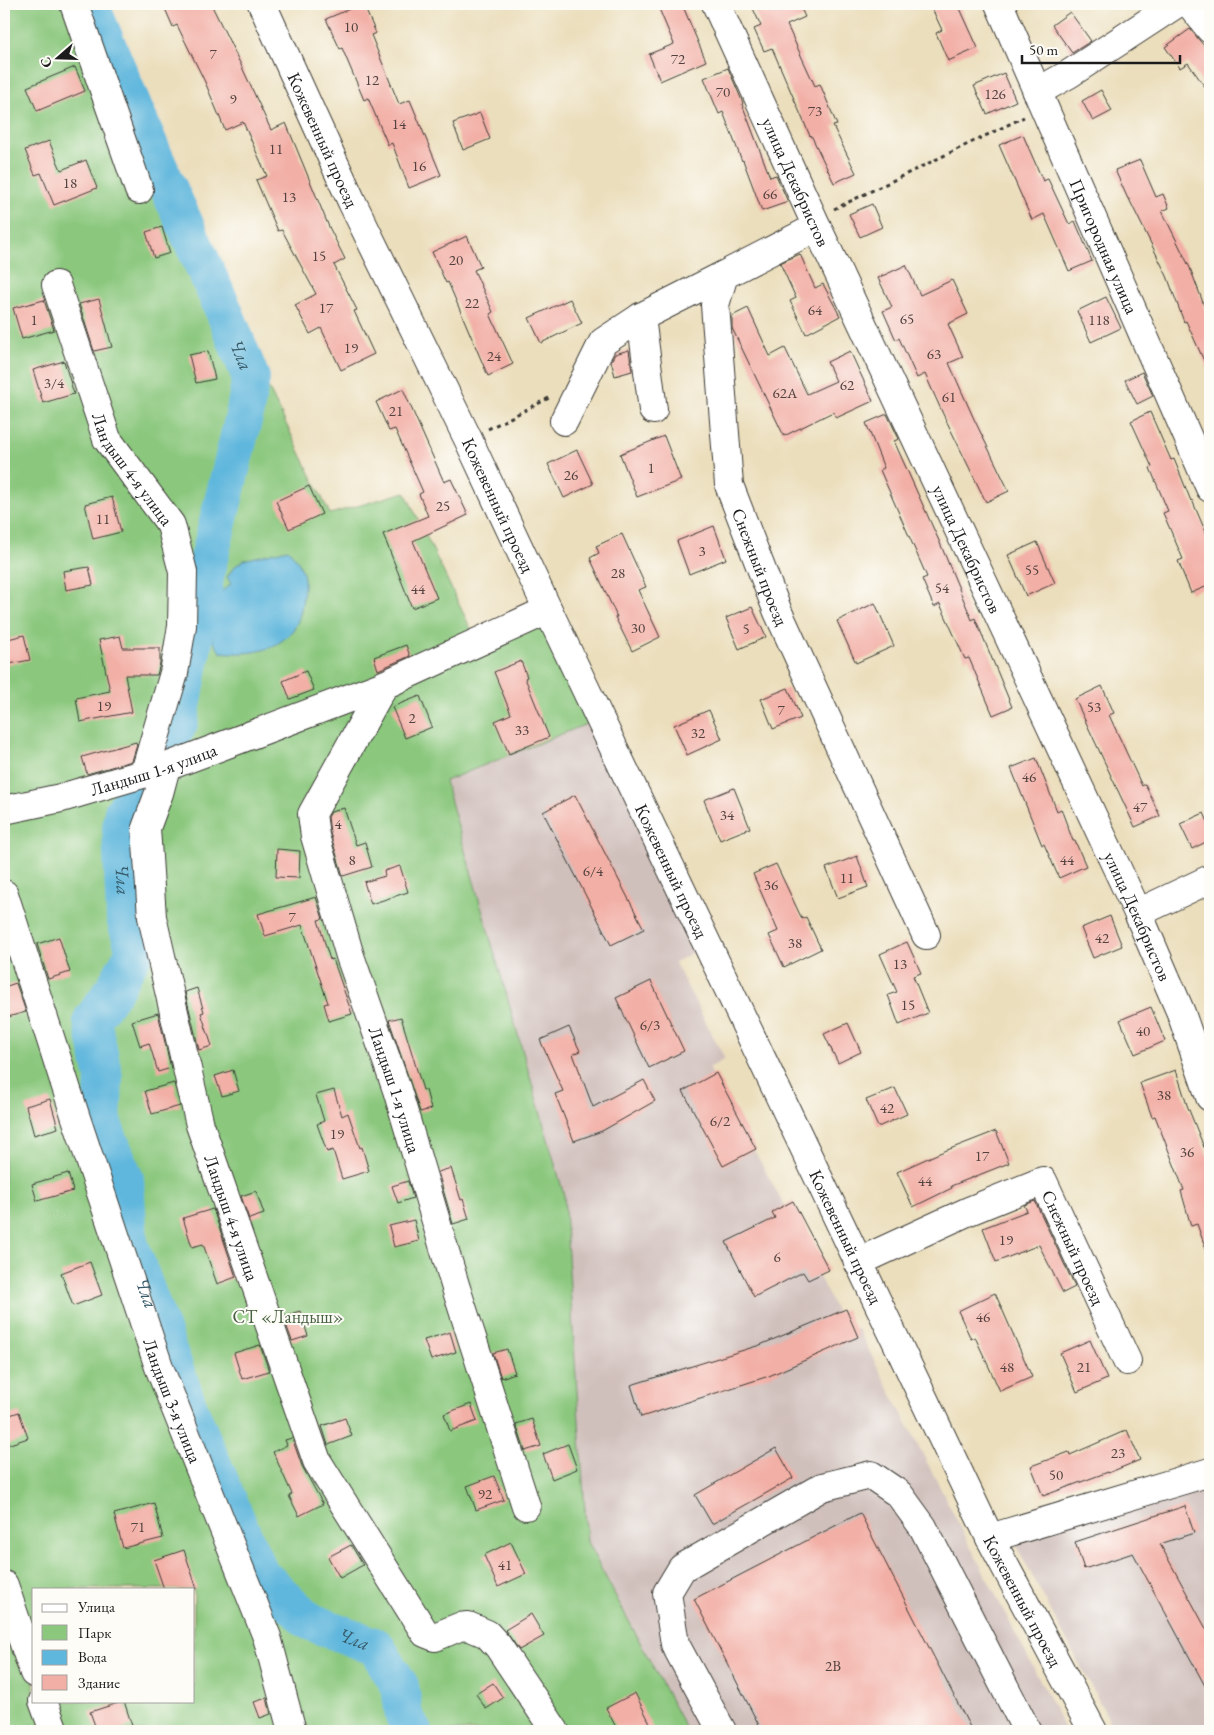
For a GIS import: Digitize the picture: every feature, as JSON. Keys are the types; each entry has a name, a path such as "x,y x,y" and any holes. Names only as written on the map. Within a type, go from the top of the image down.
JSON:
{"street":[{"path":"74,4 140,190"},
{"name":"Кожевенный проезд","path":"262,4 352,202 468,439 990,1538 1094,1731"},
{"name":"улица Декабристов","path":"716,4 815,223 1138,913 1181,1013 1210,1097"},
{"name":"Пригородная улица","path":"998,4 1210,488"},
{"path":"1040,100 1069,74 1176,4"},
{"path":"1190,4 1210,29"},
{"path":"564,421 603,342 641,317 724,275 815,223"},
{"name":"Снежный проезд","path":"724,275 715,305 729,485 778,612 926,935"},
{"name":"Ландыш 4-я улица","path":"56,285 108,439 171,525 183,572 182,626 156,770 159,793 146,828 152,917 200,1125 317,1461 425,1633 435,1637 459,1627 468,1626 487,1634 498,1646 554,1731"},
{"path":"641,317 653,410"},
{"name":"Ландыш 1-я улица","path":"4,810 61,798 156,770 384,685 548,610"},
{"name":"Ландыш 1-я улица","path":"384,685 312,814 315,836 350,956 397,1090 455,1285 526,1506"},
{"path":"1138,913 1210,879"},
{"name":"Ландыш 3-я улица","path":"4,894 79,1128 159,1367 267,1637 292,1731"},
{"name":"Снежный проезд","path":"858,1262 969,1211 1043,1182 1127,1361"},
{"path":"990,1538 1210,1472"},
{"path":"722,1731 675,1644 667,1594 682,1568 822,1487 871,1475 899,1494 923,1527 1027,1731"},
{"path":"4,1585 32,1668"},
{"path":"43,1702 54,1731"}],"path":[{"path":"815,223 1040,100"},
{"path":"468,439 552,396"}],"shaded area":[{"path":"589,723 702,946 675,963 725,1059 709,1068 778,1194 847,1333 858,1329 1066,1731 687,1731 587,1542 564,1195 445,780"},
{"path":"1210,1482 1210,1731 1115,1731 1012,1538"}],"green space":[{"name":"СТ «Ландыш»","path":"4,4 75,4 130,133 213,274 330,514 405,492 480,648 540,619 589,723 445,781 564,1195 587,1542 687,1731 4,1731"}],"water":[{"path":"288,549 300,566 304,579 301,610 294,628 283,640 261,651 247,653 220,652 213,641 217,595 231,584 227,577 234,567 244,560"}],"building":[{"path":"163,4 211,4 271,130 286,123 329,227 345,259 334,265 357,310 354,311 374,354 341,370 321,328 310,334 295,305 316,294 282,230 278,231 256,180 267,176 243,122 225,130 205,82 177,25 173,27"},
{"path":"363,4 376,33 371,35 399,104 410,100 441,175 409,188 392,143 388,145 368,98 364,100 342,48 340,49 326,19"},
{"path":"657,4 682,4 706,61 660,81 649,54 674,44"},
{"path":"751,4 799,4 805,17 787,25 815,86 820,84 837,125 833,126 856,173 834,183 810,136 772,48 764,51 754,29 761,26"},
{"path":"930,4 958,4 978,48 948,61 936,33 942,30"},
{"path":"1070,12 1091,41 1072,53 1052,25"},
{"path":"1190,29 1210,53 1210,94 1188,63 1180,68 1165,47"},
{"path":"75,67 85,91 37,111 27,87"},
{"path":"728,68 770,177 776,175 788,202 762,211 723,112 719,114 704,78"},
{"path":"1004,73 1016,101 987,114 974,86"},
{"path":"1101,90 1112,111 1093,121 1082,101"},
{"path":"480,113 490,139 463,150 453,123"},
{"path":"1023,135 1043,181 1048,179 1069,224 1075,221 1092,261 1069,271 1044,214 1032,220 999,145"},
{"path":"49,141 61,170 86,160 97,188 54,205 41,173 35,175 25,150"},
{"path":"1140,160 1156,197 1163,194 1169,208 1162,211 1190,268 1210,321 1210,374 1186,321 1184,322 1167,276 1115,170"},
{"path":"872,204 882,227 860,237 849,214"},
{"path":"162,227 170,253 154,258 146,232"},
{"path":"467,236 481,267 474,270 493,312 490,314 513,364 488,376 448,282 446,283 432,252"},
{"path":"800,254 815,288 823,284 840,316 806,334 790,301 796,298 780,263"},
{"path":"906,265 920,295 952,280 968,314 948,324 963,357 949,363 1009,491 986,502 925,374 917,378 899,338 896,340 883,311 892,307 878,278"},
{"path":"1106,297 1121,328 1091,342 1077,311"},
{"path":"99,299 112,347 94,351 79,304"},
{"path":"570,299 582,323 541,343 529,318"},
{"path":"44,300 54,330 22,339 13,308"},
{"path":"748,308 770,356 785,348 807,394 836,381 827,362 850,351 873,401 836,418 833,412 784,436 732,328 732,316"},
{"path":"629,350 632,371 615,376 611,361 615,354"},
{"path":"208,351 215,379 196,383 189,355"},
{"path":"64,361 74,394 43,403 33,370"},
{"path":"1142,372 1153,396 1137,404 1125,380"},
{"path":"403,389 444,482 451,479 468,515 413,541 437,598 412,608 383,534 428,516 419,494 423,492 395,429 389,431 376,402"},
{"path":"1150,412 1171,460 1174,459 1210,542 1210,585 1191,593 1178,561 1183,559 1163,513 1168,511 1150,468 1152,467 1131,421"},
{"path":"887,414 899,439 894,441 972,620 975,618 1012,707 993,715 969,658 965,659 940,604 934,607 922,579 927,577 880,470 884,468 866,423"},
{"path":"664,436 681,480 637,497 620,454"},
{"path":"577,450 593,484 564,498 548,464"},
{"path":"309,486 322,514 289,529 276,501"},
{"path":"112,497 121,532 93,539 85,504"},
{"path":"714,526 726,559 689,574 677,541"},
{"path":"622,534 646,587 638,590 660,637 632,651 590,558 599,553 596,546"},
{"path":"1037,542 1055,583 1026,596 1008,555"},
{"path":"89,567 93,585 66,590 63,571"},
{"path":"875,603 894,646 856,663 837,621"},
{"path":"752,607 766,637 739,649 726,618"},
{"path":"24,635 30,660 4,665 4,640"},
{"path":"120,636 123,648 160,648 160,663 157,675 125,675 132,712 80,722 76,698 110,691 99,640"},
{"path":"406,645 410,656 378,670 374,657"},
{"path":"521,661 527,677 525,678 549,737 509,754 495,721 511,714 494,672"},
{"path":"306,671 314,690 290,699 283,681"},
{"path":"1102,686 1114,713 1109,715 1142,786 1145,784 1160,816 1135,827 1075,699"},
{"path":"788,688 801,718 773,729 761,699"},
{"path":"420,696 432,727 405,738 392,707"},
{"path":"709,710 722,739 687,755 674,725"},
{"path":"136,742 137,745 132,761 87,774 82,757"},
{"path":"1036,758 1057,811 1061,809 1073,841 1075,841 1086,866 1059,878 1044,844 1042,845 1011,768"},
{"path":"734,788 750,828 720,840 704,800"},
{"path":"575,795 644,929 611,945 543,812"},
{"path":"344,808 356,845 365,842 372,867 343,876 330,833 328,817 331,812"},
{"path":"1204,813 1210,826 1210,840 1192,849 1180,824"},
{"path":"277,849 300,851 299,878 276,877"},
{"path":"857,856 868,887 838,898 826,868"},
{"path":"776,864 802,919 806,917 821,949 784,967 769,935 778,931 753,874"},
{"path":"400,866 408,892 371,904 364,882 385,876 384,871"},
{"path":"316,897 323,919 318,920 330,960 333,959 352,1014 329,1021 324,1004 328,1003 302,925 265,936 258,914"},
{"path":"1110,916 1122,946 1093,958 1081,928"},
{"path":"59,937 70,972 48,979 37,944"},
{"path":"907,942 921,973 913,976 928,1013 899,1025 888,995 897,992 880,954"},
{"path":"651,981 684,1051 649,1068 616,998"},
{"path":"16,983 26,1012 4,1018 4,987"},
{"path":"197,988 204,1012 201,1013 212,1046 199,1050 185,992"},
{"path":"1151,1007 1165,1041 1135,1054 1120,1020"},
{"path":"158,1013 171,1068 158,1072 149,1043 140,1046 132,1021"},
{"path":"401,1017 423,1090 426,1090 431,1109 420,1112 389,1020"},
{"path":"848,1023 861,1052 838,1063 824,1034"},
{"path":"569,1027 580,1051 573,1054 593,1107 644,1080 655,1101 602,1131 574,1141 555,1094 563,1091 540,1040"},
{"path":"233,1070 239,1091 222,1096 215,1076"},
{"path":"1176,1070 1187,1105 1210,1162 1210,1255 1208,1255 1197,1224 1191,1226 1181,1191 1184,1190 1155,1116 1152,1117 1140,1083"},
{"path":"716,1073 756,1149 723,1166 683,1091"},
{"path":"174,1083 180,1106 152,1114 145,1091"},
{"path":"895,1088 907,1114 878,1127 866,1100"},
{"path":"334,1090 342,1116 348,1113 360,1148 362,1147 369,1171 342,1179 333,1150 327,1152 317,1124 324,1121 316,1095"},
{"path":"50,1099 58,1128 34,1135 26,1106"},
{"path":"996,1131 1009,1163 951,1186 952,1188 913,1207 897,1172"},
{"path":"451,1168 469,1219 453,1224 438,1172"},
{"path":"68,1173 73,1191 37,1201 32,1184"},
{"path":"408,1181 413,1198 398,1203 392,1186"},
{"path":"256,1191 264,1214 249,1219 241,1196"},
{"path":"793,1201 829,1270 808,1280 803,1272 754,1297 726,1242 775,1218 772,1212"},
{"path":"1035,1201 1075,1287 1063,1293 1039,1245 996,1262 983,1228 1027,1211 1024,1205"},
{"path":"213,1209 236,1277 217,1284 203,1244 192,1247 183,1218"},
{"path":"414,1220 419,1241 394,1247 389,1226"},
{"path":"90,1262 102,1295 73,1306 61,1273"},
{"path":"995,1293 1032,1377 1000,1391 975,1337 971,1339 958,1311"},
{"path":"846,1309 858,1337 769,1376 641,1417 631,1385 760,1345"},
{"path":"300,1311 308,1336 292,1341 283,1316"},
{"path":"450,1332 456,1352 431,1360 424,1340"},
{"path":"1090,1340 1107,1379 1077,1392 1060,1353"},
{"path":"260,1345 269,1371 242,1379 234,1353"},
{"path":"507,1349 515,1373 501,1378 493,1353"},
{"path":"471,1404 477,1421 450,1431 444,1414"},
{"path":"19,1412 28,1438 4,1446 4,1417"},
{"path":"345,1418 352,1436 328,1445 322,1426"},
{"path":"532,1419 541,1446 525,1451 516,1424"},
{"path":"1127,1430 1140,1460 1043,1496 1031,1466 1069,1452 1070,1455"},
{"path":"292,1438 302,1466 323,1504 299,1516 289,1496 292,1494 273,1452 287,1445 285,1440"},
{"path":"568,1444 577,1469 552,1479 543,1454"},
{"path":"776,1448 793,1478 712,1524 695,1495"},
{"path":"494,1476 504,1500 476,1510 467,1486"},
{"path":"154,1503 163,1538 123,1548 114,1514"},
{"path":"1185,1506 1194,1533 1160,1544 1210,1636 1210,1695 1133,1553 1084,1569 1075,1542"},
{"path":"860,1513 972,1731 762,1731 694,1599"},
{"path":"511,1542 526,1574 498,1587 484,1555"},
{"path":"351,1545 363,1565 340,1578 328,1557"},
{"path":"184,1550 197,1589 164,1588 154,1560"},
{"path":"531,1614 544,1636 519,1650 505,1630"},
{"path":"493,1683 503,1698 486,1709 476,1694"},
{"path":"635,1693 654,1731 618,1731 606,1708"},
{"path":"267,1698 271,1714 260,1718 254,1702"},
{"path":"124,1702 132,1726 115,1731 97,1731 90,1712"}],"waterway":[{"name":"Чла","path":"90,4 154,156 224,311 251,378 244,416 207,567 179,723 162,753"},
{"name":"Чла","path":"143,784 123,812 121,829 125,918 135,951 114,989 92,1020 104,1078 102,1122 125,1179 129,1243 190,1411 259,1573 309,1621 376,1647 400,1686 404,1716 413,1731"}]}
